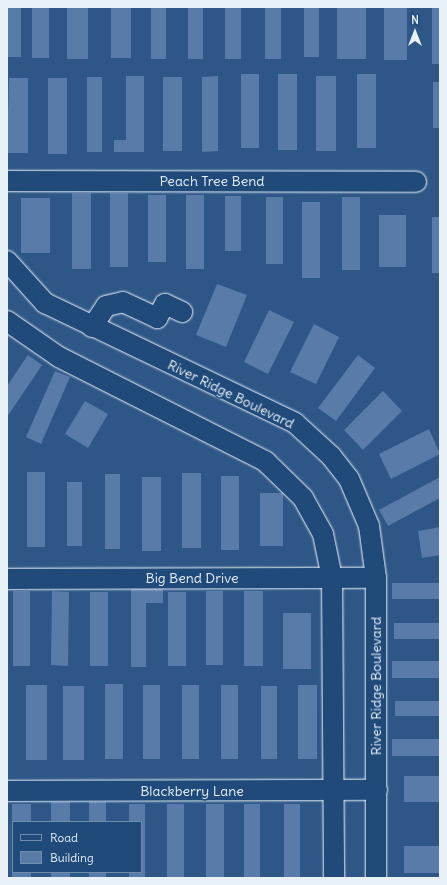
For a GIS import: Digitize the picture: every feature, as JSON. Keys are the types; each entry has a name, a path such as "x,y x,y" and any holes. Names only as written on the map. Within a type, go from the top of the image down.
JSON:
{"street":[{"name":"Peach Tree Bend","path":"7,181 416,182"},
{"name":"River Ridge Boulevard","path":"7,261 46,303 296,423 331,456 349,480 369,526 376,578 376,878"},
{"path":"92,326 106,306 123,302 157,318 165,304 182,312"},
{"path":"7,321 59,357 265,461 303,498 323,534 332,578 334,878"},
{"name":"Big Bend Drive","path":"7,579 376,578"},
{"name":"Blackberry Lane","path":"7,791 377,790"}],"building":[{"path":"7,7 21,7 21,57 7,57"},
{"path":"32,7 49,7 49,58 32,58"},
{"path":"67,7 88,7 88,59 67,59"},
{"path":"111,7 131,7 131,58 111,58"},
{"path":"151,7 166,7 166,59 151,59"},
{"path":"188,7 203,7 203,59 188,59"},
{"path":"225,7 241,7 241,59 225,59"},
{"path":"265,7 281,7 281,59 265,59"},
{"path":"304,7 319,7 319,57 304,57"},
{"path":"337,7 366,7 366,59 337,59"},
{"path":"384,7 407,7 407,60 384,60"},
{"path":"432,7 440,7 440,64 432,64"},
{"path":"241,74 259,74 259,148 241,148"},
{"path":"278,74 297,74 297,150 278,150"},
{"path":"357,74 376,74 376,148 357,148"},
{"path":"126,76 144,76 144,152 114,152 114,140 126,140"},
{"path":"218,76 218,151 202,152 202,77"},
{"path":"316,76 336,76 336,151 316,151"},
{"path":"87,77 102,77 102,152 87,152"},
{"path":"163,77 182,77 182,151 163,151"},
{"path":"9,78 28,78 28,153 7,153"},
{"path":"48,78 67,78 67,154 48,154"},
{"path":"433,82 440,82 440,128 433,128"},
{"path":"72,193 91,193 91,269 72,269"},
{"path":"110,193 128,193 128,267 110,267"},
{"path":"148,195 166,195 166,262 148,262"},
{"path":"186,195 204,195 204,269 186,269"},
{"path":"225,196 241,196 241,251 225,251"},
{"path":"266,197 283,197 283,264 266,264"},
{"path":"342,197 360,197 360,270 342,270"},
{"path":"21,198 50,198 50,253 21,253"},
{"path":"302,202 320,202 320,278 302,278"},
{"path":"379,215 406,215 406,267 379,267"},
{"path":"432,217 440,217 440,273 432,273"},
{"path":"217,284 247,295 226,347 196,335"},
{"path":"269,310 294,322 268,374 244,362"},
{"path":"314,324 339,337 316,384 290,372"},
{"path":"28,355 42,365 7,417 7,386"},
{"path":"358,355 375,368 336,421 318,408"},
{"path":"55,371 70,377 41,444 26,437"},
{"path":"383,391 402,411 363,450 344,430"},
{"path":"85,401 108,414 88,448 65,434"},
{"path":"429,429 440,454 391,479 379,454"},
{"path":"27,472 45,472 45,547 27,547"},
{"path":"182,473 201,473 201,548 182,548"},
{"path":"105,474 120,474 120,549 105,549"},
{"path":"221,476 239,476 239,550 221,550"},
{"path":"142,477 161,477 161,551 142,551"},
{"path":"440,477 440,498 388,526 379,510"},
{"path":"67,482 82,482 82,546 67,546"},
{"path":"260,493 283,493 283,546 260,546"},
{"path":"440,527 440,555 422,558 418,531"},
{"path":"392,583 440,583 440,599 392,599"},
{"path":"131,588 163,588 163,603 146,603 146,667 131,667"},
{"path":"13,591 30,591 30,666 13,666"},
{"path":"52,591 69,592 68,666 51,665"},
{"path":"206,591 223,591 223,665 206,665"},
{"path":"244,591 263,591 263,666 244,666"},
{"path":"90,592 108,592 108,666 90,666"},
{"path":"168,592 186,592 186,666 168,666"},
{"path":"283,613 311,613 311,669 283,669"},
{"path":"394,623 440,623 440,639 394,639"},
{"path":"392,661 440,661 440,678 392,678"},
{"path":"105,684 123,684 123,759 105,759"},
{"path":"26,685 47,685 47,760 26,760"},
{"path":"143,685 160,685 160,759 143,759"},
{"path":"182,685 199,685 199,759 182,759"},
{"path":"221,685 238,685 238,759 221,759"},
{"path":"298,685 317,685 317,759 298,759"},
{"path":"63,686 84,686 84,760 63,760"},
{"path":"261,686 277,686 277,759 261,759"},
{"path":"395,701 440,701 440,716 395,716"},
{"path":"392,739 440,739 440,756 392,756"},
{"path":"404,776 440,776 440,802 404,802"},
{"path":"51,802 70,802 70,821 51,821"},
{"path":"89,802 106,802 106,821 89,821"},
{"path":"12,804 31,804 31,821 12,821"},
{"path":"129,804 145,804 145,878 129,878 129,873 142,873 142,821 129,821"},
{"path":"167,804 184,804 184,878 167,878"},
{"path":"206,804 224,804 224,878 206,878"},
{"path":"244,804 260,804 260,878 244,878"},
{"path":"284,804 300,804 300,878 284,878"},
{"path":"404,846 440,846 440,873 404,873"},
{"path":"12,873 31,873 31,878 12,878"},
{"path":"51,873 70,873 70,877 51,877"},
{"path":"89,873 106,873 106,878 89,878"}]}
